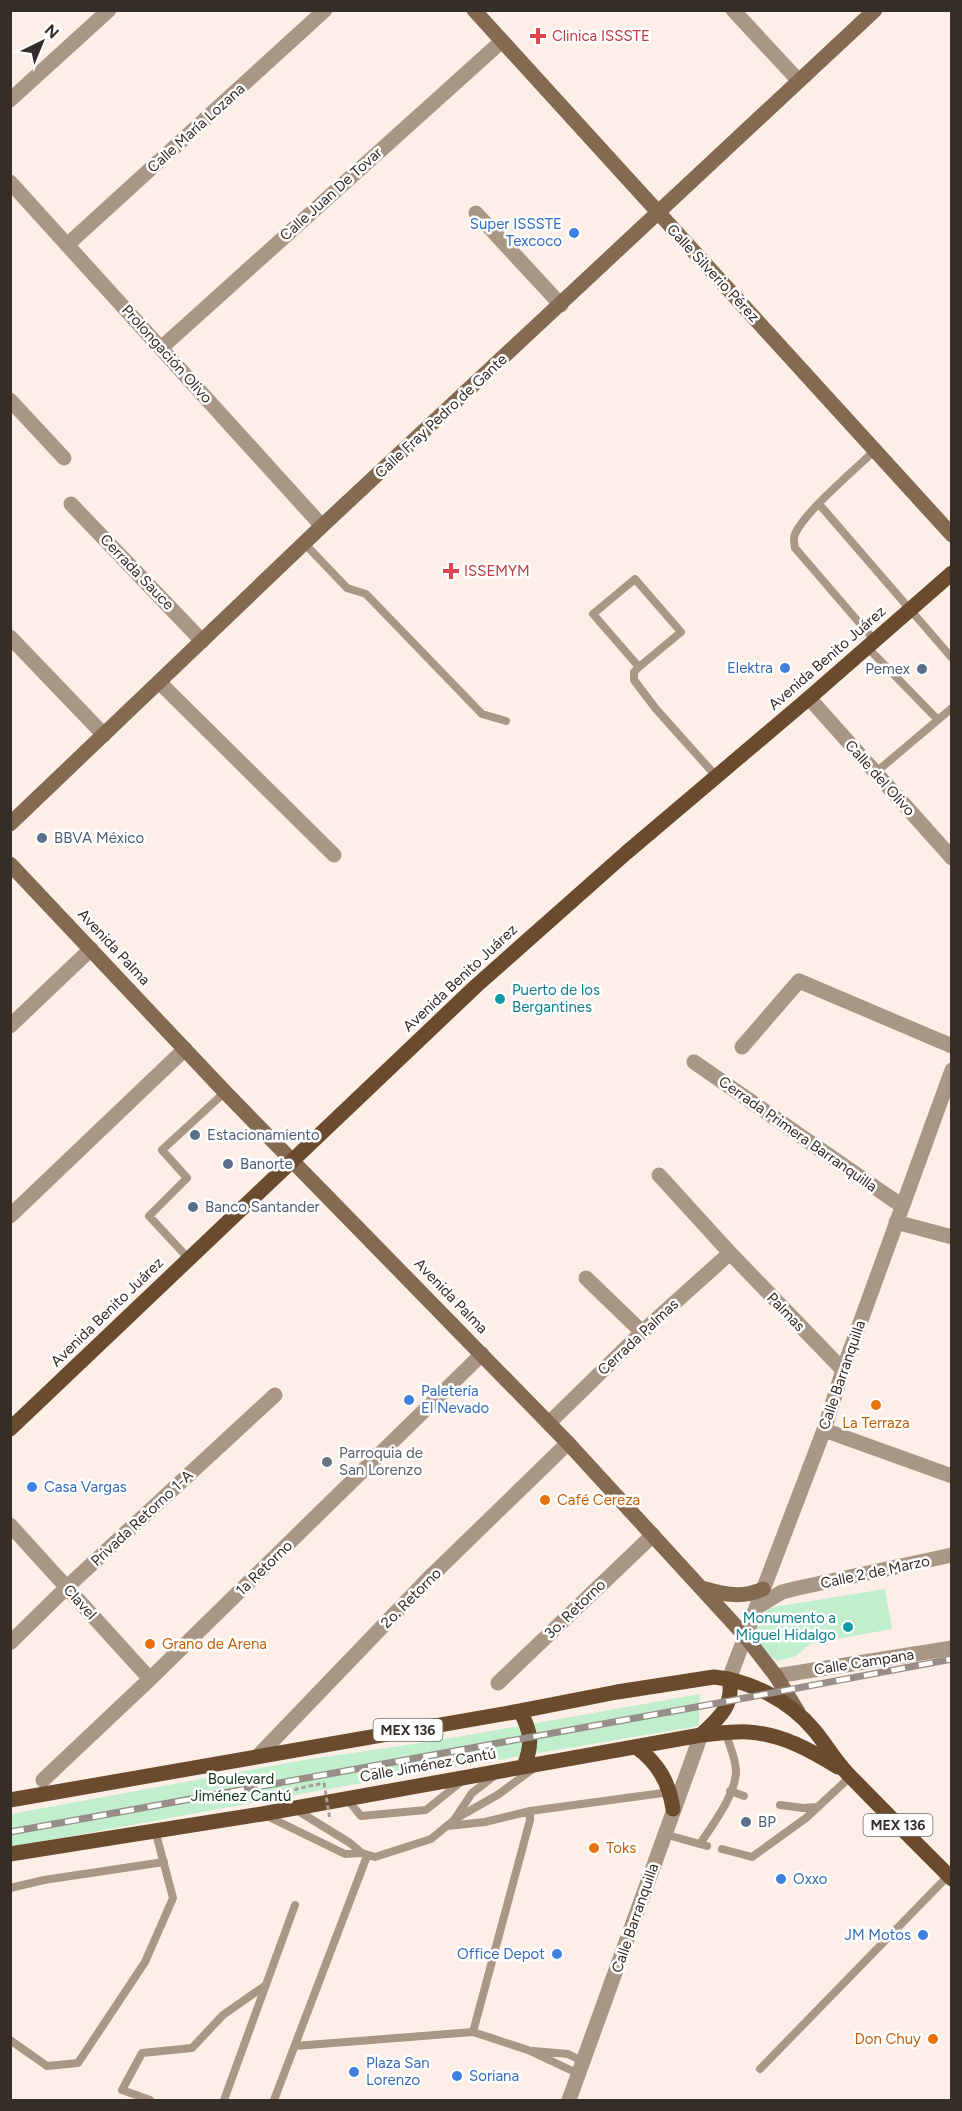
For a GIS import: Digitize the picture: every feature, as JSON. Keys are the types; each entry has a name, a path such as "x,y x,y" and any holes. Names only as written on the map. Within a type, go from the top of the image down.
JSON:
{"main road":[{"name":"Calle Silverio Pérez","path":"474,10 951,535"},
{"name":"Calle Fray Pedro de Gante","path":"10,824 322,526 874,10"},
{"name":"Avenida Benito Juárez","path":"10,1429 476,986 626,853 809,698 951,573"},
{"name":"Avenida Palma","path":"10,864 225,1092 549,1423 702,1588 777,1676 798,1712 847,1774"},
{"path":"702,1588 738,1596 750,1595 762,1589"},
{"name":"MEX 136","path":"10,1800 700,1678 729,1679 768,1694 798,1712"},
{"path":"701,1735 726,1708 730,1694 729,1679"},
{"path":"520,1711 528,1725 531,1737 524,1766"},
{"name":"Calle Jiménez Cantú","path":"10,1854 262,1814 701,1735 747,1732 789,1740 847,1774"},
{"path":"636,1747 656,1764 670,1792 673,1809"},
{"name":"MEX 136","path":"847,1774 950,1877"}],"street":[{"path":"10,100 109,10"},
{"name":"Calle María Lozana","path":"67,245 325,10"},
{"path":"733,10 798,80"},
{"name":"Calle Juan De Tovar","path":"161,348 502,41"},
{"name":"Prolongación Olivo","path":"10,182 322,526"},
{"path":"476,213 561,305"},
{"path":"10,400 64,458"},
{"name":"Cerrada Sauce","path":"71,504 202,641"},
{"path":"10,637 104,735"},
{"path":"159,682 334,855"},
{"name":"Calle del Olivo","path":"809,698 951,858"},
{"path":"10,1026 91,949"},
{"path":"742,1047 799,981 951,1046"},
{"path":"10,1216 184,1049"},
{"name":"Cerrada Primera Barranquilla","path":"694,1062 902,1206"},
{"name":"Calle Barranquilla","path":"729,1679 824,1430 843,1370 951,1070"},
{"name":"Palmas","path":"659,1175 730,1253 843,1370"},
{"path":"896,1222 951,1237"},
{"name":"Cerrada Palmas","path":"549,1423 642,1332 730,1253"},
{"path":"586,1278 642,1332"},
{"name":"1a Retorno","path":"43,1780 150,1679 482,1354"},
{"name":"Privada Retorno 1-A","path":"10,1643 274,1395"},
{"path":"824,1430 951,1473"},
{"name":"2o. Retorno","path":"258,1756 420,1588 568,1443"},
{"name":"Clavel","path":"10,1525 150,1679"},
{"name":"3o. Retorno","path":"498,1683 653,1535"},
{"name":"Calle 2 de Marzo","path":"757,1607 782,1592 951,1555"},
{"path":"771,1568 774,1575 781,1581 798,1588"},
{"name":"Calle Campana","path":"777,1676 951,1648"},
{"name":"Calle Barranquilla","path":"569,2100 701,1735"}],"lane":[{"path":"875,450 799,526 794,537 795,548 871,644 938,720"},
{"path":"819,504 951,658"},
{"path":"304,543 347,588 366,594 482,714 506,721"},
{"path":"639,667 593,614 634,579 681,632 634,672 634,680 716,777"},
{"path":"875,773 951,708"},
{"path":"189,1259 149,1216 187,1178 162,1150 225,1092"},
{"path":"664,1834 704,1845 722,1810 736,1770 726,1733"},
{"path":"262,1814 345,1854 375,1857 431,1839 450,1823 499,1794 540,1763"},
{"path":"450,1823 471,1793 501,1770"},
{"path":"722,1850 752,1857 819,1807 847,1774"},
{"path":"347,1798 361,1816 426,1810 468,1776"},
{"path":"730,1791 744,1796"},
{"path":"450,1823 485,1822 530,1811 670,1792"},
{"path":"780,1806 819,1807"},
{"path":"292,1808 350,1843 365,1855"},
{"path":"474,2032 527,1831 530,1811"},
{"path":"10,2040 47,2066 78,2063 145,1962 173,1898 155,1830"},
{"path":"274,2100 365,1855"},
{"path":"10,1888 44,1880 164,1862"},
{"path":"760,2068 950,1877"},
{"path":"224,2100 295,1905"},
{"path":"150,2100 122,2090 142,2054 192,2048 223,2015 266,1985"},
{"path":"295,2046 474,2032 582,2068"},
{"path":"528,2050 568,2054 582,2068"}],"path":[{"path":"296,1789 324,1784 330,1820"}],"green space":[{"path":"885,1589 892,1629 810,1644 796,1656 778,1661 763,1651 758,1644 757,1627 768,1608"},
{"name":"Boulevard Jiménez Cantú","path":"700,1694 699,1726 345,1786 11,1847 11,1814 304,1760 434,1741"}],"railway":[{"path":"10,1832 952,1659"}],"place":[{"name":"Clinica ISSSTE","path":"538,36"},
{"name":"Super ISSSTE Texcoco","path":"574,233"},
{"name":"ISSEMYM","path":"451,571"},
{"name":"Elektra","path":"785,668"},
{"name":"Pemex","path":"922,669"},
{"name":"BBVA México","path":"42,838"},
{"name":"Puerto de los Bergantines","path":"500,999"},
{"name":"Estacionamiento","path":"195,1135"},
{"name":"Banorte","path":"228,1164"},
{"name":"Banco Santander","path":"193,1207"},
{"name":"Paletería El Nevado","path":"409,1400"},
{"name":"La Terraza","path":"876,1405"},
{"name":"Parroquia de San Lorenzo","path":"327,1462"},
{"name":"Casa Vargas","path":"32,1487"},
{"name":"Café Cereza","path":"545,1500"},
{"name":"Monumento a Miguel Hidalgo","path":"848,1627"},
{"name":"Grano de Arena","path":"150,1644"},
{"name":"BP","path":"746,1822"},
{"name":"Toks","path":"594,1848"},
{"name":"Oxxo","path":"781,1879"},
{"name":"JM Motos","path":"923,1935"},
{"name":"Office Depot","path":"557,1954"},
{"name":"Don Chuy","path":"933,2039"},
{"name":"Plaza San Lorenzo","path":"354,2072"},
{"name":"Soriana","path":"457,2076"}]}
